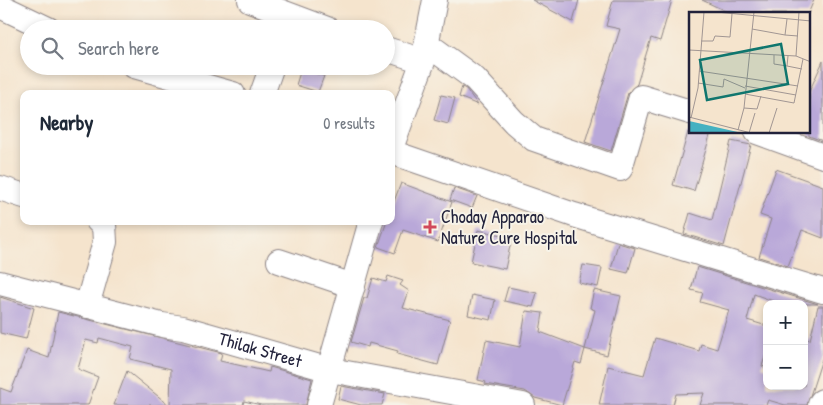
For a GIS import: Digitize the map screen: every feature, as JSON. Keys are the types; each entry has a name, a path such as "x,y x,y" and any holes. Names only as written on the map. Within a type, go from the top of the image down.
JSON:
{"street":[{"path":"250,0 304,20"},
{"path":"395,137 425,52 436,0"},
{"path":"0,6 29,20"},
{"path":"395,50 425,52 475,79 514,122 534,139 620,170 641,97 689,112"},
{"path":"166,75 219,90"},
{"path":"263,90 269,75"},
{"path":"762,134 823,156"},
{"path":"395,153 574,215 823,291"},
{"path":"0,188 20,195"},
{"path":"87,306 105,242 104,225"},
{"path":"319,405 370,225"},
{"path":"279,261 353,286"},
{"name":"Thilak Street","path":"0,283 87,306 183,328 330,370 523,405"}],"building":[{"path":"532,0 579,0 573,22"},
{"path":"613,0 672,0 660,41 651,38 637,84 628,93 611,151 585,142 620,29 606,26"},
{"path":"702,0 814,0 809,12 728,12"},
{"path":"823,61 823,141 809,136 810,90"},
{"path":"299,75 324,76 319,90 312,90 296,85"},
{"path":"462,87 466,89 478,105 459,97"},
{"path":"441,95 455,98 448,124 434,120"},
{"path":"688,132 689,134 710,134 694,191 673,185"},
{"path":"731,141 751,145 724,246 684,234 690,213 712,220"},
{"path":"776,169 823,186 823,238 802,230 788,266 759,257 771,219 760,215"},
{"path":"401,183 452,202 438,242 403,230 395,253 378,247 386,225 395,225 395,199"},
{"path":"454,188 477,196 472,208 450,200"},
{"path":"478,230 512,237 505,269 471,262"},
{"path":"618,243 635,248 628,273 611,269"},
{"path":"583,265 602,268 598,287 579,283"},
{"path":"697,267 805,300 770,300 754,294 747,320 763,325 763,390 808,390 808,339 810,340 818,306 823,306 823,356 807,405 785,405 768,400 766,405 700,405 704,393 676,394 673,405 599,405 608,366 644,375 655,338 699,351 701,344 717,349 729,310 700,302 703,293 691,290"},
{"path":"388,276 403,281 400,285 409,291 403,308 450,320 438,365 397,354 398,351 369,343 368,347 351,342 364,298 367,298 373,278 386,282"},
{"path":"508,287 537,293 533,307 504,301"},
{"path":"594,290 621,296 607,355 585,349 595,310 590,308"},
{"path":"472,295 495,300 491,320 468,315"},
{"path":"0,297 34,308 26,339 0,333"},
{"path":"526,311 543,313 540,332 585,349 581,364 575,362 562,405 535,398 525,391 485,384 486,382 478,380 486,340 520,347"},
{"path":"58,312 222,353 220,361 269,372 270,367 312,379 306,405 261,405 244,401 243,405 170,405 171,369 130,359 133,347 99,338 98,343 86,340 78,369 98,377 88,405 0,405 0,388 11,392 27,350 49,358"},
{"path":"127,371 169,405 114,405"},
{"path":"341,386 385,394 382,405 361,405 338,399"}],"place":[{"name":"Choday Apparao Nature Cure Hospital","path":"430,227"}]}
